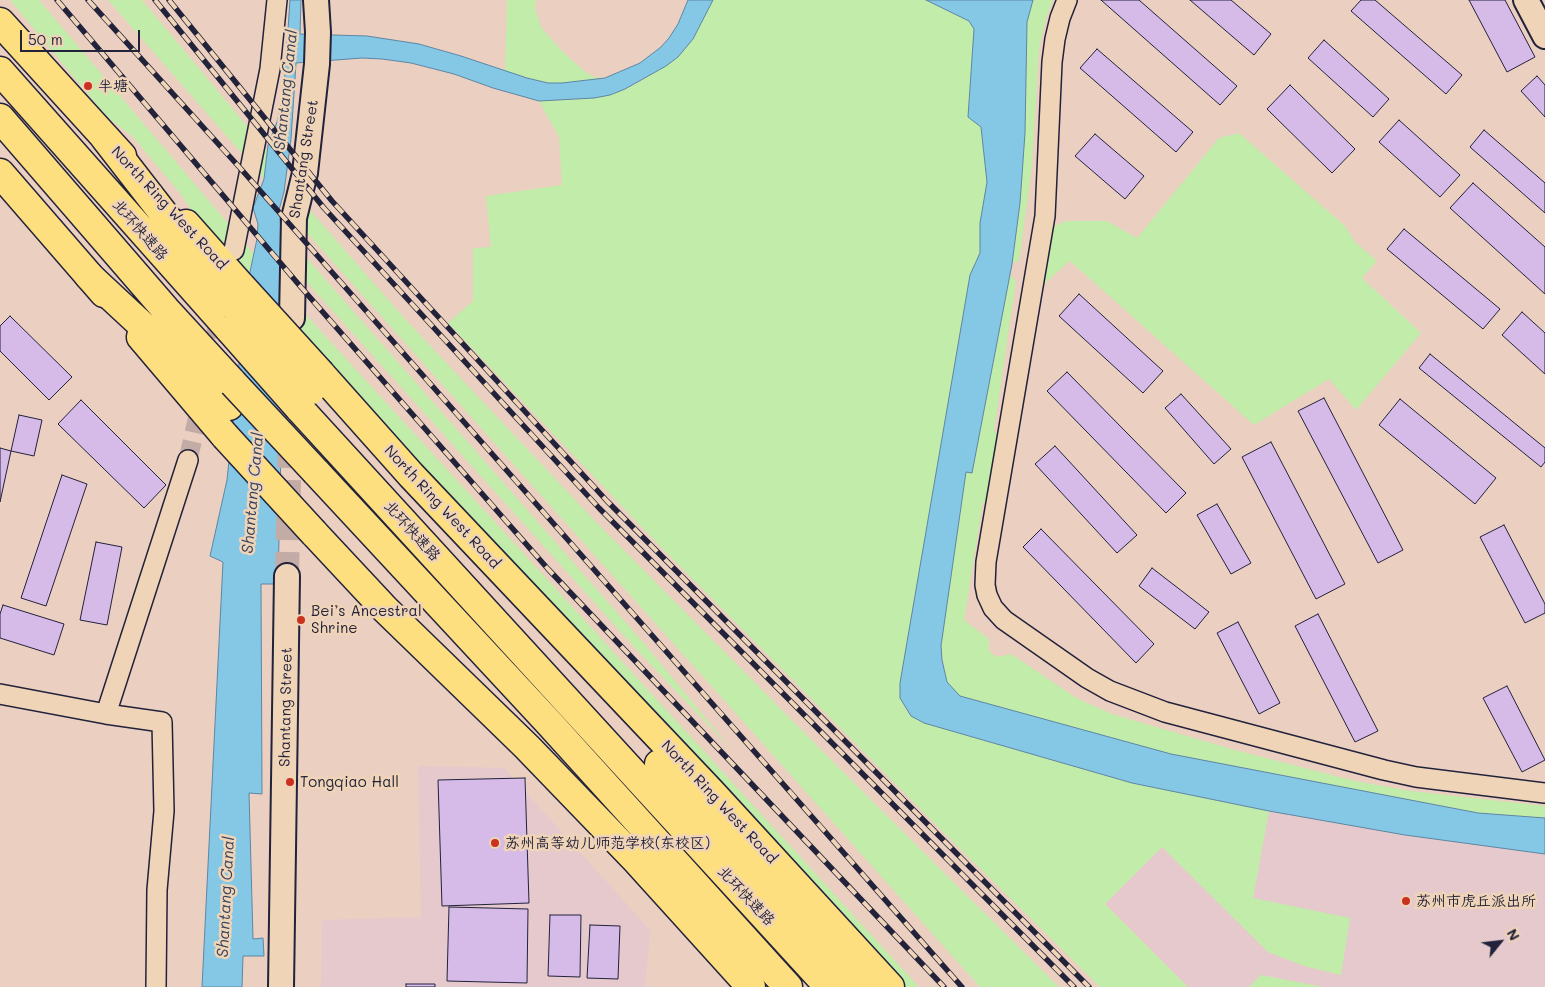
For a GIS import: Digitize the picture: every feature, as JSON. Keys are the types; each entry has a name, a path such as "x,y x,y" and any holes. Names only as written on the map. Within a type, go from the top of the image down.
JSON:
{"main road":[{"name":"North Ring West Road","path":"0,22 105,138 236,308"},
{"name":"北环快速路","path":"0,71 188,285 236,308"},
{"path":"0,118 166,310 231,394"},
{"path":"0,173 225,436 314,533 386,609 637,861 751,987"},
{"path":"89,276 231,394"},
{"path":"236,308 310,391"},
{"name":"North Ring West Road","path":"310,391 411,475 712,793 890,987"},
{"name":"北环快速路","path":"310,391 406,524 829,987"},
{"name":"北环快速路","path":"231,394 308,476 408,598 550,724 788,987"},
{"path":"411,475 506,592 567,663 858,987"}],"street":[{"path":"234,250 270,69 277,0"},
{"name":"Shantang Street","path":"292,318 294,218 305,173 317,64 316,0"},
{"path":"1067,0 1060,18 1052,62 1045,216 984,574 987,595 993,608 1004,620 1049,653 1110,692 1165,712 1416,777 1545,793"},
{"path":"1526,0 1545,36"},
{"path":"106,714 188,460"},
{"name":"Shantang Street","path":"281,987 287,576"},
{"path":"0,694 106,714 162,722 164,811 157,890 156,987"}],"shaded area":[{"name":"苏州高等幼儿师范学校(东校区)","path":"418,766 504,768 650,930 645,987 321,987 322,920 421,917"},
{"name":"苏州市虎丘派出所","path":"1269,811 1405,835 1545,854 1545,987 1323,987 1261,975 1249,987 1188,987 1105,903 1162,847 1268,952 1304,966 1341,975 1349,918 1253,898"}],"green space":[{"path":"10,0 39,0 254,254 249,277 203,227 180,193 133,137 106,116"},
{"path":"108,0 142,0 267,150 264,179"},
{"path":"507,0 536,0 535,8 541,27 561,50 584,71 594,77 605,78 548,83 505,72"},
{"path":"713,0 926,0 969,21 974,29 968,117 981,127 987,168 986,194 980,223 980,253 970,275 900,683 899,692 905,708 911,716 924,723 1132,783 1269,811 1253,898 1350,918 1341,975 1304,966 1268,952 1162,847 1105,904 1188,987 1100,987 940,829 655,541 448,323 473,301 473,248 491,247 486,196 562,185 559,137 539,101 594,98 610,95 638,83 678,57 693,39"},
{"path":"1033,0 1053,0 1046,18 1039,49 1032,166 1020,255 1019,260 1012,264 1020,203 1025,133 1027,21"},
{"path":"1239,133 1345,226 1354,241 1377,261 1362,278 1421,333 1356,410 1329,379 1254,425 1070,261 1044,284 1052,227 1066,221 1107,221 1137,238 1219,138"},
{"path":"301,200 407,321 596,522 1059,987 980,987 299,224"},
{"path":"298,248 642,641 732,750 636,649 296,270"},
{"path":"1010,275 1016,281 994,431 1003,434 992,504 983,502 964,620 989,639 989,651 996,657 1011,654 1078,699 1112,714 1235,750 1355,781 1411,791 1545,806 1545,818 1478,813 1171,754 959,696 952,689 947,682 941,646 966,472 972,472"},
{"path":"298,306 919,987 900,987 431,476 407,461 297,336"},
{"path":"1261,975 1323,987 1249,987"}],"water":[{"name":"Shantang Canal","path":"290,0 301,0 300,34 367,36 419,44 527,78 548,83 562,83 605,78 640,63 661,47 669,38 678,24 688,0 713,0 693,39 678,57 666,66 625,89 610,95 594,98 539,101 493,88 454,74 411,63 382,59 362,58 296,63 291,139 284,192 279,210 288,296 284,314 278,584 261,584 262,794 249,793 253,939 263,938 264,956 243,956 242,987 202,987 223,562 210,556 227,480 247,286 257,239 258,224 253,208 264,179 268,145 280,110 285,74"},
{"path":"926,0 1033,0 1027,22 1025,133 1020,203 1012,264 972,473 966,472 941,646 947,682 960,696 1171,754 1478,813 1545,818 1545,854 1405,835 1269,811 1132,783 924,723 911,716 900,698 900,683 970,275 980,253 980,223 987,182 981,127 968,117 974,29 969,21"}],"building":[{"path":"1101,0 1139,0 1237,86 1220,105"},
{"path":"1190,0 1231,0 1271,34 1254,55"},
{"path":"1361,0 1375,0 1462,75 1446,94 1351,11"},
{"path":"1469,0 1505,0 1535,57 1507,72"},
{"path":"1324,40 1389,99 1373,117 1308,58"},
{"path":"1097,49 1193,132 1176,152 1080,68"},
{"path":"1537,76 1545,85 1545,117 1521,91"},
{"path":"1290,85 1355,149 1332,173 1267,109"},
{"path":"1399,120 1460,175 1440,197 1379,142"},
{"path":"1484,130 1545,183 1545,213 1470,147"},
{"path":"1095,134 1144,176 1125,199 1075,156"},
{"path":"1473,183 1545,247 1545,294 1450,208"},
{"path":"1404,229 1500,309 1483,329 1387,249"},
{"path":"1079,294 1163,371 1143,393 1059,316"},
{"path":"1522,312 1545,333 1545,374 1502,335"},
{"path":"10,316 72,377 49,400 0,351 0,326"},
{"path":"1430,354 1545,448 1545,462 1541,467 1419,368"},
{"path":"1067,372 1186,493 1166,513 1047,391"},
{"path":"1181,394 1231,449 1214,464 1165,408"},
{"path":"1324,398 1403,550 1378,563 1298,411"},
{"path":"1400,399 1496,478 1475,504 1379,425"},
{"path":"81,400 166,485 144,508 58,424"},
{"path":"19,415 42,420 34,456 11,451"},
{"path":"1271,442 1345,584 1316,599 1242,457"},
{"path":"1055,446 1137,535 1117,553 1035,464"},
{"path":"0,448 11,451 0,502"},
{"path":"62,475 87,484 46,606 21,598"},
{"path":"1217,504 1251,563 1231,574 1197,515"},
{"path":"1504,525 1545,604 1545,613 1525,623 1480,537"},
{"path":"1041,529 1154,644 1136,663 1023,547"},
{"path":"96,542 122,547 107,625 80,620"},
{"path":"1152,568 1209,612 1195,629 1139,586"},
{"path":"3,605 64,624 54,655 0,638 0,614"},
{"path":"1318,614 1378,731 1355,742 1295,626"},
{"path":"1238,622 1280,703 1259,714 1217,633"},
{"path":"1507,686 1545,760 1522,772 1483,698"},
{"path":"525,778 529,903 442,906 438,780"},
{"path":"449,907 528,909 527,983 447,981"},
{"path":"550,915 581,915 580,977 548,976"},
{"path":"590,925 620,926 618,979 587,978"},
{"path":"406,984 435,984 435,987 406,987"}],"tunnel":[{"path":"209,366 221,310"},
{"path":"287,576 291,386"},
{"path":"188,460 202,398"}],"railway":[{"path":"57,0 300,286 548,569 944,987"},
{"path":"88,0 241,169 962,987"},
{"path":"155,0 324,208 599,508 1074,987"},
{"path":"169,0 332,201 607,501 1089,987"}],"place":[{"name":"半塘","path":"88,86"},
{"name":"Bei’s Ancestral Shrine","path":"301,620"},
{"name":"Tongqiao Hall","path":"290,782"},
{"name":"苏州高等幼儿师范学校(东校区)","path":"495,843"},
{"name":"苏州市虎丘派出所","path":"1406,901"}]}
